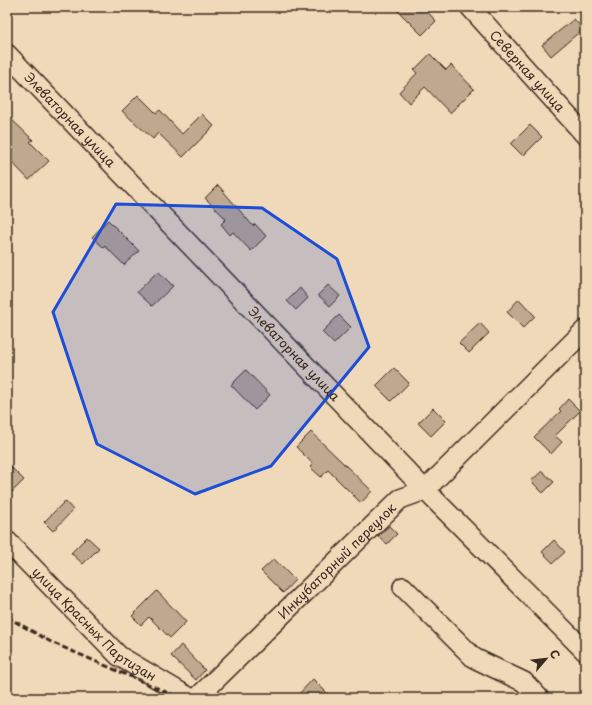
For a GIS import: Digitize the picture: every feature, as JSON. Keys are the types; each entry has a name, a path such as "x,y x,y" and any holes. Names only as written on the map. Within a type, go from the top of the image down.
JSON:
{"street":[{"name":"Северная улица","path":"476,9 585,135"},
{"name":"Элеваторная улица","path":"7,54 425,490 585,651"},
{"name":"Инкубаторный переулок","path":"197,698 400,499 425,490 585,330"},
{"name":"улица Красных Партизан","path":"7,541 119,656 190,698"},
{"path":"403,587 474,658 524,682 540,698"}],"highlighted area":[{"path":"116,204 262,208 337,259 369,347 271,466 195,494 97,444 53,312"}],"building":[{"path":"394,7 423,7 436,21 422,35"},
{"path":"574,19 583,29 551,56 542,45"},
{"path":"430,54 446,70 451,65 474,89 450,113 425,87 409,103 399,92 417,73 414,70"},
{"path":"138,95 156,113 160,110 182,134 202,114 214,126 183,157 158,133 153,139 122,111"},
{"path":"7,115 33,140 30,142 49,161 29,180 7,157"},
{"path":"530,125 542,137 523,156 511,144"},
{"path":"218,185 253,226 255,224 266,236 251,251 233,232 230,235 221,224 226,219 205,198"},
{"path":"108,220 139,251 124,265 105,246 104,248 92,237"},
{"path":"158,271 173,286 152,306 137,292"},
{"path":"328,285 340,296 330,306 318,295"},
{"path":"300,288 308,298 296,310 287,301"},
{"path":"519,299 535,316 523,328 507,312"},
{"path":"339,315 351,327 334,344 322,332"},
{"path":"480,323 489,333 469,353 459,343"},
{"path":"394,368 409,383 391,401 376,386"},
{"path":"246,370 270,395 255,410 231,385"},
{"path":"568,399 580,411 555,436 562,442 551,454 534,437 561,411 559,409"},
{"path":"433,408 446,421 431,436 418,423"},
{"path":"311,432 372,491 361,503 328,470 321,477 310,467 313,464 296,447"},
{"path":"7,463 24,480 7,497"},
{"path":"542,471 554,482 543,493 531,481"},
{"path":"65,501 73,510 53,531 44,522"},
{"path":"389,526 397,534 387,544 378,536"},
{"path":"87,537 99,548 83,564 71,553"},
{"path":"554,540 565,552 553,563 542,552"},
{"path":"274,559 295,580 283,593 261,571"},
{"path":"157,591 186,622 170,638 149,617 141,625 132,616"},
{"path":"181,645 205,670 196,680 171,656"},
{"path":"313,679 332,698 295,698"}],"railway":[{"path":"7,617 51,642 180,698"}]}
